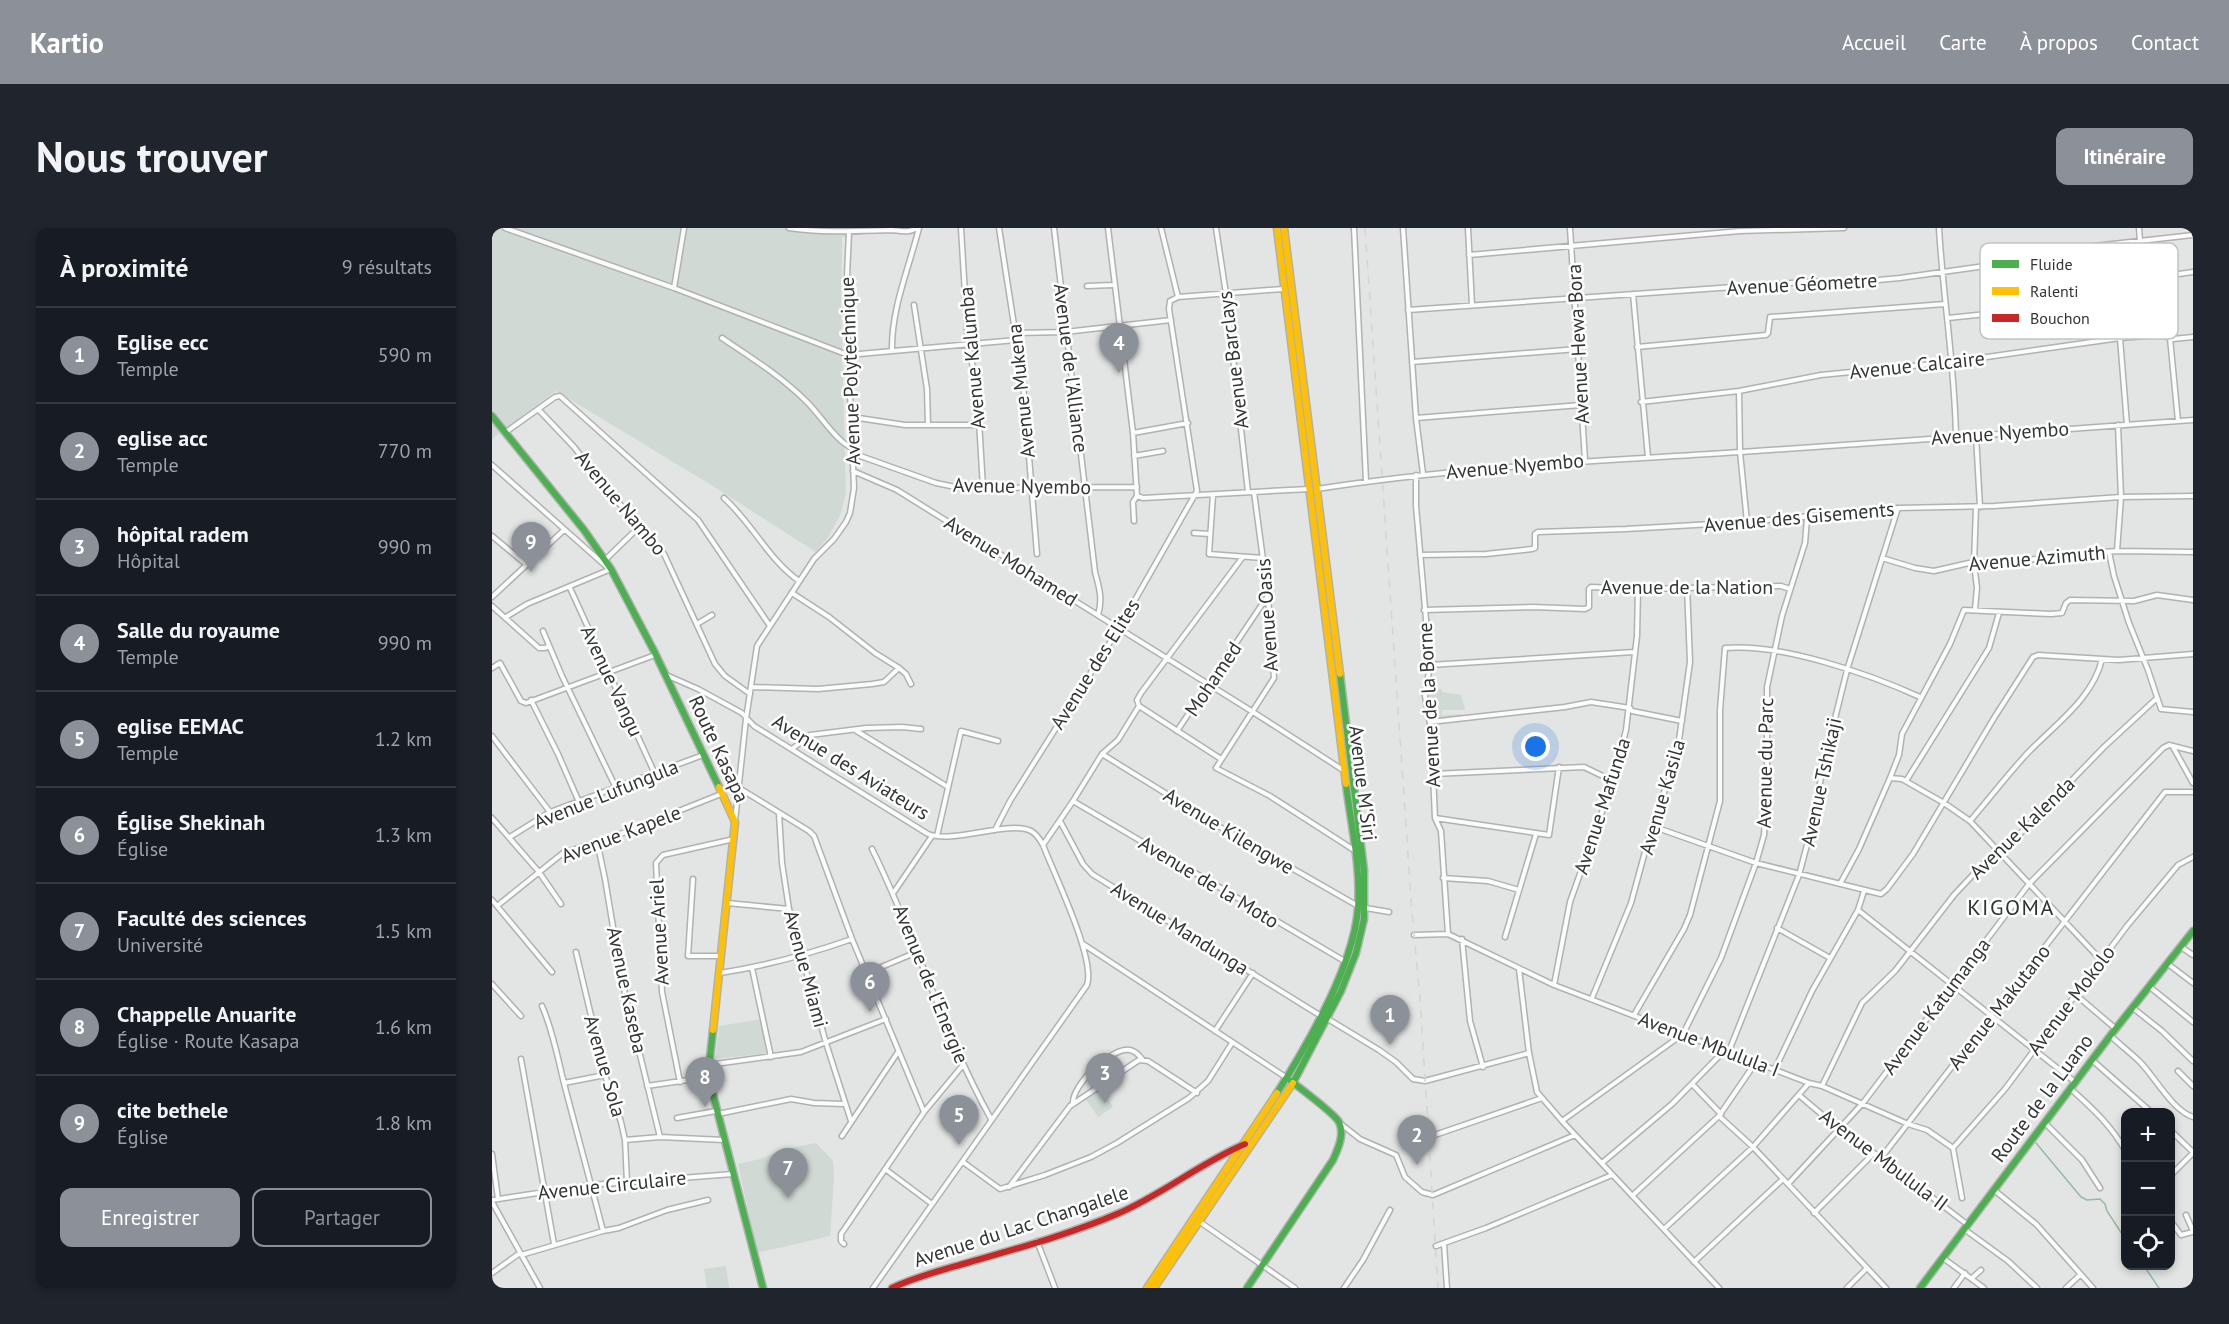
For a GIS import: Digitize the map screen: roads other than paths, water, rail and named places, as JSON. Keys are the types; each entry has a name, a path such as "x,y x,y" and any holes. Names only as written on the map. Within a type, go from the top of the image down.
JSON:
{"main road":[{"name":"Avenue M'Siri","path":"1154,1288 1254,1142 1290,1081 1357,948 1362,907 1360,870 1339,684 1314,489 1276,228"},
{"name":"Avenue M'Siri","path":"1284,228 1344,771 1360,870"},
{"name":"Route Kasapa","path":"492,416 584,530 611,569 666,675 735,822 708,1077 763,1288"},
{"name":"Avenue M'Siri","path":"1324,1017 1346,962 1362,907"},
{"name":"Route de la Luano","path":"1920,1288 2110,1036 2193,931"},
{"name":"Avenue M'Siri","path":"1147,1288 1290,1081"},
{"path":"1247,1288 1333,1160 1341,1138 1341,1124 1333,1114 1290,1081"},
{"name":"Avenue du Lac Changalele","path":"892,1288 1084,1227 1134,1207 1226,1152 1254,1142"}],"street":[{"path":"505,228 674,288 848,355 1016,340"},
{"path":"674,288 684,228"},
{"path":"789,228 849,232 890,230 910,232 918,228"},
{"path":"892,351 892,332 918,228"},
{"name":"Avenue Kalumba","path":"961,228 968,344 977,384 983,488"},
{"name":"Avenue Mukena","path":"999,228 1023,383 1037,554"},
{"name":"Avenue de l'Alliance","path":"1054,228 1095,572 1101,600 1098,615"},
{"path":"1108,228 1137,488 1137,496 1133,502 1134,521"},
{"path":"1161,228 1178,297"},
{"name":"Avenue Barclays","path":"1216,228 1226,294 1248,493"},
{"path":"1354,228 1366,481"},
{"path":"1403,228 1416,418 1423,474"},
{"path":"1468,228 1472,305"},
{"name":"Avenue Hewa Bora","path":"1570,228 1573,245 1584,460"},
{"path":"1469,255 1740,231 1844,228"},
{"path":"1939,228 1941,272 1952,362 1956,437"},
{"path":"2139,228 2140,241"},
{"name":"Avenue Polytechnique","path":"735,822 746,719 758,646 814,559 834,539 849,516 854,488 846,298 849,232"},
{"name":"Avenue Géometre","path":"2122,243 2193,235"},
{"name":"Avenue Géometre","path":"1408,310 1806,282 1867,281 1980,268"},
{"path":"2178,274 2193,272"},
{"path":"1087,286 1114,285"},
{"path":"1194,496 1197,486 1169,303 1178,297 1284,289"},
{"path":"1633,294 1641,402 1648,457"},
{"path":"1637,347 1766,335 1770,317 1946,304"},
{"path":"914,305 927,389 927,425"},
{"path":"1948,318 1980,315"},
{"path":"1015,333 1065,332 1171,320"},
{"name":"Avenue Calcaire","path":"2178,338 2193,337"},
{"path":"722,338 773,372 808,403 842,444 852,451"},
{"name":"Avenue Calcaire","path":"1641,402 1738,391 1821,375 1952,362 2113,339"},
{"path":"2120,339 2127,424"},
{"path":"2170,339 2178,421"},
{"path":"1412,362 1578,349"},
{"path":"1738,391 1740,452 1747,522"},
{"path":"505,432 555,397 560,396 690,512 708,532 770,626"},
{"path":"1416,418 1581,405"},
{"name":"Avenue Nambo","path":"538,409 574,447 610,493 664,554 720,672 750,694"},
{"path":"852,417 896,424 979,425"},
{"name":"Avenue Nyembo","path":"1137,496 1143,498 1194,496 1314,489 1423,474 1584,460 1740,452 2193,420"},
{"path":"1132,433 1188,423"},
{"path":"2117,551 2121,497 2118,425"},
{"path":"1975,609 1977,588 1974,563 1978,507 1976,435"},
{"name":"Avenue Nyembo","path":"852,451 944,485 1031,489 1137,488"},
{"path":"1134,456 1163,451"},
{"path":"492,465 601,563 611,569"},
{"name":"Avenue Mohamed","path":"853,471 897,490 1344,771"},
{"name":"Avenue de la Borne","path":"1416,475 1416,506 1430,665 1425,696 1430,722 1436,818 1441,831 1448,934"},
{"name":"Avenue Oasis","path":"1221,759 1274,678 1268,597 1254,492"},
{"path":"1213,495 1209,554 1263,558"},
{"name":"Avenue des Gisements","path":"1420,555 1479,554 1532,549 1535,548 1535,534 1538,532 1807,518 1898,508 1978,507 2121,497 2193,495"},
{"name":"Avenue des Elites","path":"994,831 1119,628 1194,496"},
{"path":"724,498 738,511 784,568 799,581"},
{"name":"Avenue Tshikaji","path":"1728,1051 1799,875 1847,670 1898,508"},
{"name":"Avenue du Parc","path":"1683,1034 1721,958 1756,863 1765,828 1767,687 1773,651 1805,543 1807,518"},
{"path":"605,560 640,526"},
{"path":"492,597 564,530"},
{"path":"1194,533 1210,534"},
{"path":"492,536 527,565"},
{"name":"Avenue Azimuth","path":"1882,558 1930,570 1974,563 2071,557 2117,551 2193,552"},
{"path":"2109,552 2114,576 2144,657 2156,699 2162,710 2193,712"},
{"path":"1242,558 1138,696 1137,703 1221,759 1216,767 1218,770 1270,796 1355,850"},
{"path":"506,617 527,604 611,569"},
{"name":"Avenue de la Nation","path":"1424,610 1533,607 1585,609 1589,607 1590,587 1638,589 1686,586 1781,586 1790,589"},
{"name":"Avenue Kasila","path":"1592,998 1631,903 1652,826 1672,770 1682,721 1690,662 1686,586"},
{"name":"Avenue Vangu","path":"570,588 655,774"},
{"name":"Avenue Mafunda","path":"1554,985 1570,902 1613,781 1626,730 1637,636 1638,589"},
{"path":"792,593 829,616 875,653 906,674 911,684"},
{"path":"1839,884 1859,849 1890,778 1899,755 1902,734 1948,648 1963,610 1975,609 1999,613 2060,613 2070,600 2123,602 2157,595 2193,600"},
{"name":"Mohamed","path":"1177,731 1268,597"},
{"path":"492,606 539,648 549,646"},
{"path":"1906,781 1989,648 1999,613"},
{"path":"697,624 712,615"},
{"path":"543,631 567,687 616,788"},
{"path":"1634,1015 1684,929 1718,815 1721,789 1720,710 1724,649 1773,651 1801,656 1920,697"},
{"path":"1430,665 1634,652"},
{"path":"1652,826 1756,863 1878,895 1885,892 1913,855 1994,718 2033,661 2033,657 2038,655 2123,660 2193,654"},
{"path":"492,668 499,663 521,701 525,703 656,655"},
{"path":"1970,822 2023,757 2081,697 2095,678 2102,659"},
{"path":"751,687 818,689 862,685 884,682 898,668"},
{"name":"Avenue des Aviateurs","path":"666,675 742,713 754,726 935,836 1021,828 1037,836 1043,845"},
{"name":"Avenue Kalenda","path":"1822,1086 1862,1003 1887,980 1964,883 2025,829 2104,747 2156,699"},
{"path":"531,700 579,802"},
{"path":"1430,722 1591,702 1630,708 1632,711 1682,721"},
{"path":"873,1288 1087,985 1088,974 1082,944 1043,845 1102,754 1118,740 1139,706"},
{"path":"792,748 810,735 902,727 921,729"},
{"path":"855,730 948,787"},
{"path":"894,892 935,836 961,731 998,741"},
{"path":"492,736 550,812"},
{"name":"Avenue Katumanga","path":"1788,1184 1863,1103 2029,884 2150,760 2164,747 2173,747"},
{"path":"2173,747 2193,751"},
{"path":"2173,747 2193,783"},
{"name":"Avenue Kilengwe","path":"1102,754 1220,827 1362,907 1389,912"},
{"name":"Avenue Lufungula","path":"510,837 550,812 704,755"},
{"path":"1436,818 1548,835 1550,834 1559,767"},
{"path":"1433,774 1584,767 1613,781"},
{"path":"1890,778 1906,781 1944,803 1970,822 2101,960"},
{"path":"739,788 814,836 852,939 924,1112"},
{"name":"Avenue Makutano","path":"1881,1158 2065,924 2164,792 2193,792"},
{"name":"Avenue Kapele","path":"497,906 560,855 722,794"},
{"name":"Avenue de la Moto","path":"1073,801 1346,962"},
{"name":"Avenue Miami","path":"779,814 782,863 789,909 826,1044 851,1122"},
{"path":"492,818 539,872 561,903"},
{"name":"Avenue Mandunga","path":"1060,821 1083,864 1092,874 1379,1050 1416,1080 1425,1081 1528,1053"},
{"path":"1505,937 1536,834"},
{"name":"Avenue Ariel","path":"680,1082 662,992 656,863 663,855 734,839"},
{"name":"Avenue Kaseba","path":"597,841 620,972 660,1137"},
{"name":"Avenue de l'Energie","path":"872,849 894,892 963,1065 991,1119"},
{"name":"Avenue Mokolo","path":"1953,1148 2005,1089 2101,960 2178,864 2193,856"},
{"path":"1443,878 1488,881 1520,890"},
{"path":"693,879 688,956 721,956"},
{"path":"1775,1069 1803,1008 1858,910 1864,891"},
{"path":"492,900 552,972"},
{"path":"727,903 789,909"},
{"path":"1858,910 2075,1082"},
{"path":"1777,928 1830,958"},
{"name":"Avenue Mbulula I","path":"1414,935 1448,934 1462,939 1554,985 1822,1086 1933,1133 1953,1148"},
{"path":"720,973 802,956 852,939"},
{"path":"1462,939 1470,1022 1483,1067"},
{"path":"1082,944 1290,1081"},
{"path":"2181,946 2193,955"},
{"name":"Avenue Sola","path":"576,952 605,1075 625,1140 627,1182"},
{"path":"867,973 917,952"},
{"path":"2168,964 2193,983"},
{"path":"752,968 771,1057"},
{"path":"1519,969 1528,1053 1535,1087 1562,1122 1719,1288"},
{"path":"1215,1031 1253,973"},
{"path":"492,984 521,1016"},
{"path":"2150,987 2193,1022"},
{"path":"2075,994 2116,1029"},
{"path":"542,1006 552,1029 603,1231"},
{"path":"2133,1008 2162,1031 2193,1061"},
{"path":"708,1065 801,1052 886,1019"},
{"path":"1562,1122 1683,1034"},
{"path":"2110,1036 2141,1062 2170,1098 2186,1114 2193,1117"},
{"path":"963,1162 997,1188 1045,1176 1091,1156 1117,1143 1197,1093 1208,1081 1232,1043"},
{"path":"1073,1103 1074,1096 1083,1082 1101,1062 1125,1050 1134,1052 1197,1093"},
{"path":"842,1136 898,1051"},
{"path":"1602,1163 1693,1085 1728,1051"},
{"path":"521,1059 554,1245"},
{"path":"1008,1187 1073,1103 1142,1059"},
{"path":"2092,1060 2145,1108"},
{"path":"1632,1196 1720,1115 1756,1062"},
{"path":"844,1244 841,1234 924,1112 963,1065"},
{"path":"2178,1071 2193,1086"},
{"path":"564,1083 605,1075"},
{"path":"647,1086 708,1077"},
{"path":"1664,1229 1753,1147 1809,1083"},
{"path":"1693,1085 1886,1288"},
{"path":"2071,1088 2099,1114 2121,1143"},
{"name":"Avenue Mbulula II","path":"1800,1096 1839,1129 1881,1158 2008,1261 2037,1288"},
{"path":"1429,1137 1542,1098"},
{"path":"677,1118 791,1099 814,1103 844,1104"},
{"path":"2045,1123 2082,1160 2100,1188"},
{"path":"1341,1124 1360,1139 1394,1154 1398,1158 1405,1177 1422,1192 1433,1195 1575,1135"},
{"path":"2175,1135 2193,1153 2175,1169"},
{"path":"625,1140 660,1137 724,1140"},
{"path":"1953,1148 1962,1198"},
{"path":"1814,1213 1874,1153"},
{"path":"492,1154 498,1199"},
{"path":"885,1169 932,1204"},
{"name":"Avenue Circulaire","path":"492,1201 591,1185 733,1174"},
{"path":"1436,1246 1612,1175"},
{"path":"1694,1262 1783,1179"},
{"path":"1993,1190 2036,1224 2093,1288"},
{"path":"492,1273 521,1254 619,1228 667,1210 708,1200"},
{"path":"492,1201 540,1288"},
{"path":"1344,1288 1363,1260 1390,1210"},
{"path":"2175,1227 2181,1235 2193,1231 2186,1215"},
{"path":"1200,1221 1295,1288"},
{"path":"1037,1241 1055,1288"},
{"path":"1444,1244 1447,1288"},
{"path":"1942,1258 1984,1288"},
{"path":"1846,1288 1867,1268"},
{"path":"1972,1278 1981,1270"},
{"path":"1954,1288 1965,1273"},
{"path":"2066,1288 2080,1275"}],"waterway":[{"path":"2036,1143 2081,1197 2087,1200 2100,1199 2105,1204 2121,1232"},
{"path":"2147,1270 2159,1288"}],"railway":[{"path":"1365,228 1412,913 1420,998 1438,1288"}],"place":[{"name":"Salle du royaume","path":"1119,373"},
{"name":"cite bethele","path":"531,572"},
{"name":"Église Shekinah","path":"870,1012"},
{"name":"Eglise ecc","path":"1390,1045"},
{"name":"hôpital radem","path":"1105,1103"},
{"name":"Chappelle Anuarite","path":"705,1107"},
{"name":"eglise EEMAC","path":"959,1145"},
{"name":"eglise acc","path":"1417,1165"},
{"name":"Faculté des sciences","path":"788,1198"}],"district":[{"name":"KIGOMA","path":"2011,907"}]}
